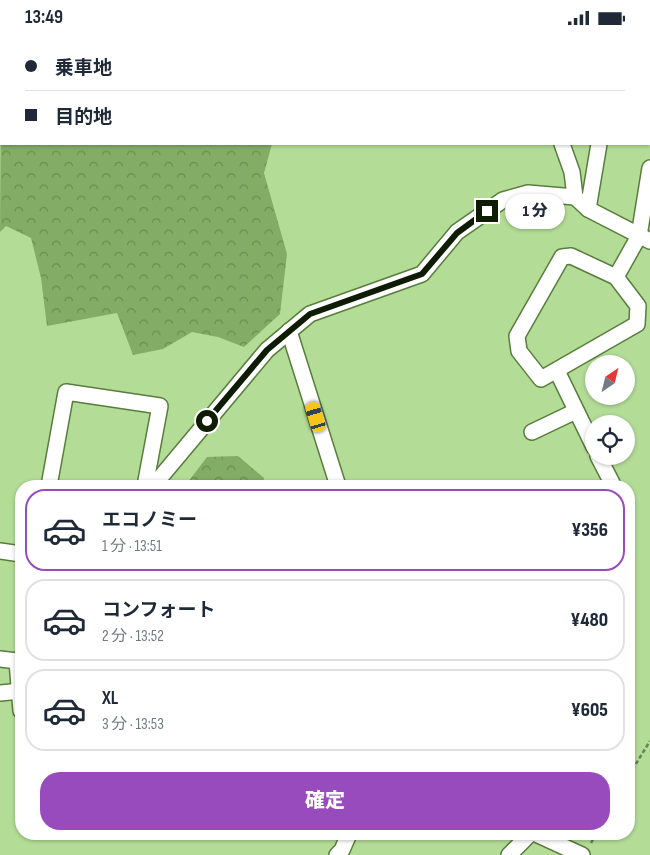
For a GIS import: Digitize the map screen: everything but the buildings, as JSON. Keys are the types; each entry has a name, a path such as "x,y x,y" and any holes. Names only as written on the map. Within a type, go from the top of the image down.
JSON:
{"street":[{"path":"562,145 572,172 575,197"},
{"path":"588,209 599,145"},
{"path":"616,277 644,238 650,168"},
{"path":"159,480 267,350 310,314 422,274 457,233 503,200 528,193 575,197 588,209 644,238"},
{"path":"571,256 616,277 638,306 637,323 541,379 519,351 517,337 562,257 571,256"},
{"path":"290,331 336,480"},
{"path":"557,371 585,429"},
{"path":"50,480 66,392 160,405 146,480"},
{"path":"532,432 576,411"},
{"path":"603,465 610,480"},
{"path":"0,551 15,553"},
{"path":"0,659 15,661"},
{"path":"0,693 15,692"},
{"path":"338,855 346,840"},
{"path":"509,855 524,840"},
{"path":"552,840 585,852"}],"path":[{"path":"635,765 650,741"},
{"path":"585,852 592,840"}],"green space":[{"path":"1,145 272,145 264,173 287,254 280,314 244,347 218,337 192,332 163,349 133,355 117,313 47,326 41,278 31,238 6,226 0,232"},
{"path":"238,456 264,478 264,480 190,480 207,457"}],"route":[{"path":"207,421 267,350 310,314 422,274 457,233 487,211"}]}
